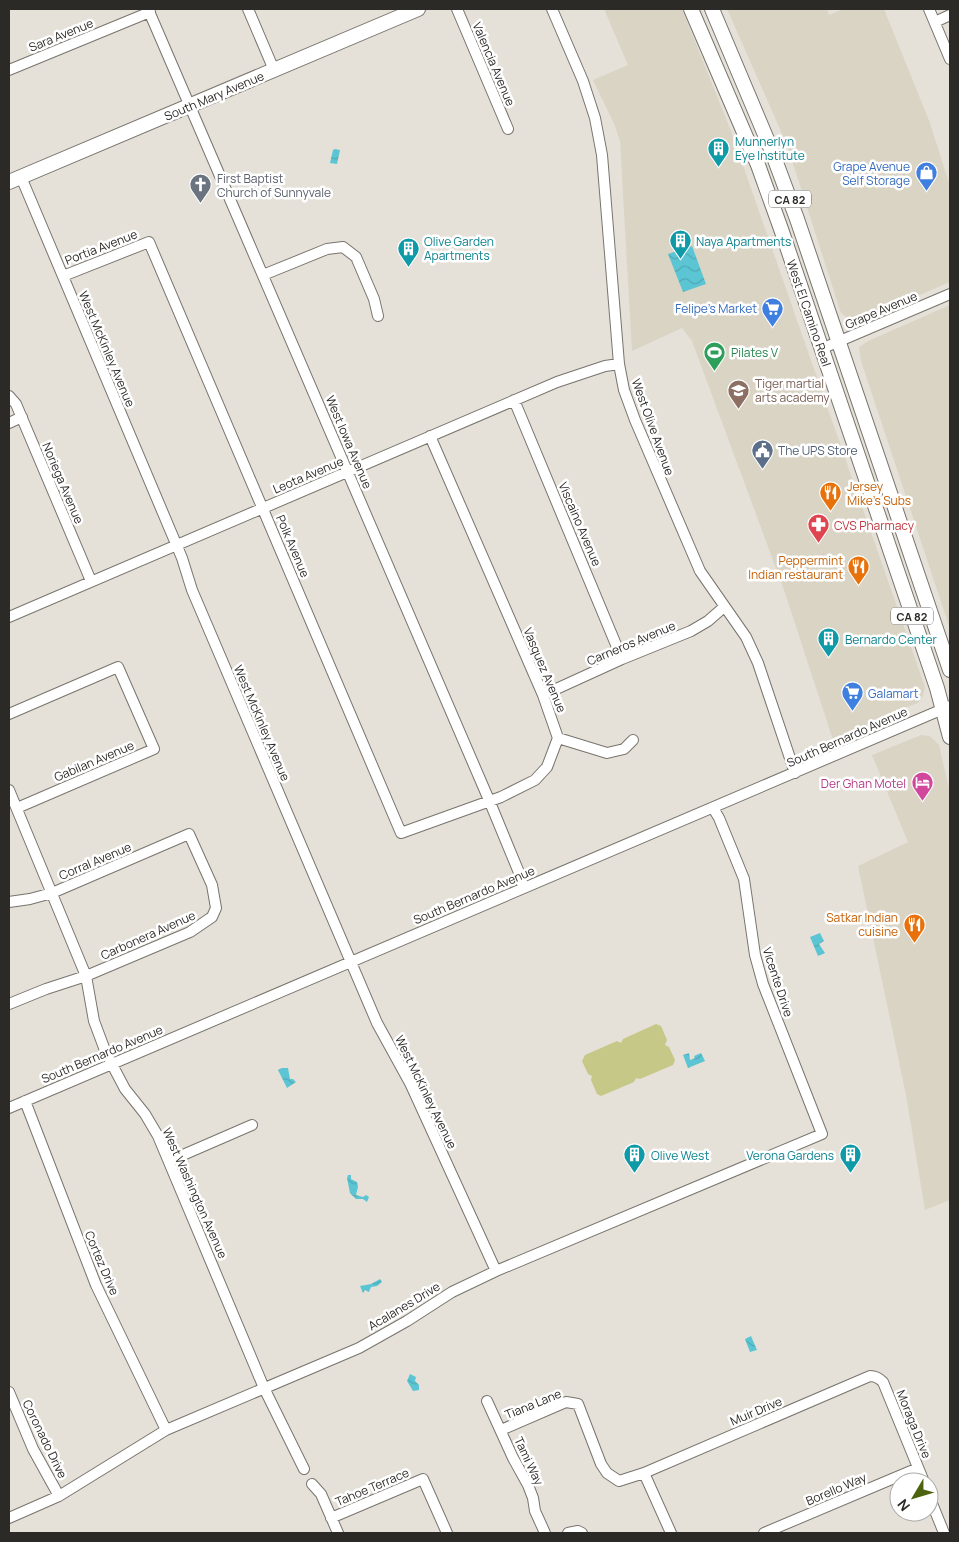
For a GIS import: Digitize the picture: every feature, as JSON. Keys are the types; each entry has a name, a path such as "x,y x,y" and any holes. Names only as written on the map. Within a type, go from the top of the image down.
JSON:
{"main road":[{"name":"South Mary Avenue","path":"15,180 418,9"},
{"name":"West El Camino Real","path":"691,9 758,165 947,708 950,737"},
{"name":"West El Camino Real","path":"712,9 771,149 839,341 950,670"}],"street":[{"path":"248,9 274,70"},
{"name":"Valencia Avenue","path":"457,9 508,129"},
{"name":"West Olive Avenue","path":"552,9 583,81 595,118 602,155 619,364 630,405 658,477 700,571 746,637 758,662 795,773"},
{"path":"929,9 950,59"},
{"name":"Sara Avenue","path":"9,70 149,10"},
{"name":"West Iowa Avenue","path":"149,10 489,800 520,875 523,888"},
{"path":"935,22 950,15"},
{"name":"West McKinley Avenue","path":"15,180 62,276 185,565 192,590 350,962 377,1023 410,1083 496,1271"},
{"name":"Portia Avenue","path":"62,276 148,242"},
{"name":"Polk Avenue","path":"148,242 401,833 489,800"},
{"path":"263,275 327,249 342,247 356,257 374,299 378,316"},
{"name":"Grape Avenue","path":"821,349 950,294"},
{"name":"Leota Avenue","path":"9,617 557,382 605,366 619,364"},
{"name":"Noriega Avenue","path":"9,396 16,404 22,417 91,582"},
{"name":"Viscaino Avenue","path":"514,400 622,659"},
{"path":"9,423 22,417"},
{"name":"Vasquez Avenue","path":"430,436 543,695 558,738"},
{"name":"Carneros Avenue","path":"543,695 622,659 691,631 708,621 724,607"},
{"name":"Gabilan Avenue","path":"9,714 118,667 154,749 17,808"},
{"name":"South Bernardo Avenue","path":"9,1108 947,708"},
{"path":"489,800 501,797 535,780 547,767 558,738 607,753 624,749 633,740"},
{"name":"West Washington Avenue","path":"9,790 86,976 94,1021 111,1063 125,1089 146,1116 158,1136 264,1388 304,1469"},
{"name":"Vicente Drive","path":"713,808 744,879 755,955 763,984 822,1134"},
{"name":"Corral Avenue","path":"9,902 52,893 189,834"},
{"name":"Carbonera Avenue","path":"9,1004 86,976 190,932 212,917 216,908 212,885 189,834"},
{"name":"Cortez Drive","path":"25,1101 96,1285 166,1430"},
{"path":"169,1162 252,1125"},
{"name":"Acalanes Drive","path":"9,1518 59,1496 166,1430 359,1348 452,1292 496,1271 822,1134"},
{"name":"Muir Drive","path":"644,1473 870,1376 879,1377"},
{"name":"Moraga Drive","path":"879,1377 920,1472"},
{"name":"Coronado Drive","path":"9,1392 33,1449 59,1496"},
{"name":"Tami Way","path":"486,1401 528,1485 535,1511 545,1533"},
{"name":"Tiana Lane","path":"501,1430 566,1402 573,1402 578,1404 595,1449 607,1473 618,1481 644,1473"},
{"name":"Borello Way","path":"764,1533 918,1468"},
{"path":"644,1473 671,1533"},
{"name":"Tahoe Terrace","path":"331,1518 423,1479 447,1533"},
{"path":"312,1484 321,1494 338,1533"},
{"path":"939,1521 944,1533"},
{"path":"568,1533 578,1531 582,1533"}],"shaded area":[{"path":"604,9 682,9 731,131 925,687 923,696 918,703 882,716 834,743 784,590 692,341 682,328 632,351 620,141 593,80 628,65"},
{"path":"727,9 827,9 829,15 844,9 884,9 930,123 950,186 950,282 859,321 850,320 841,313 787,145"},
{"path":"950,305 950,629 861,361 859,347 868,341"},
{"path":"921,735 930,736 939,745 950,793 950,1200 925,1210 906,1095 858,866 908,842 872,755"}],"green space":[{"path":"656,1024 661,1026 667,1040 665,1045 669,1047 675,1060 673,1065 640,1079 636,1078 634,1082 601,1096 597,1094 591,1080 592,1076 588,1074 582,1061 585,1055 617,1041 621,1043 623,1039"}],"water":[{"path":"333,150 340,150 337,164 330,163"},
{"path":"692,246 706,284 683,292 668,254"},
{"path":"820,933 824,941 819,944 825,953 818,956 810,937"},
{"path":"689,1053 690,1060 701,1053 705,1061 688,1068 683,1055"},
{"path":"288,1068 290,1079 296,1082 287,1088 278,1070"},
{"path":"348,1175 351,1175 351,1179 357,1182 356,1195 363,1197 366,1195 369,1197 367,1202 363,1199 356,1199 350,1193"},
{"path":"380,1279 382,1282 377,1286 371,1287 369,1292 365,1290 363,1293 360,1286 371,1284"},
{"path":"751,1336 757,1350 750,1352 745,1339"},
{"path":"410,1374 416,1377 415,1381 419,1385 419,1390 413,1391 407,1381"}],"place":[{"name":"Munnerlyn Eye Institute","path":"719,167"},
{"name":"Grape Avenue Self Storage","path":"926,192"},
{"name":"First Baptist Church of Sunnyvale","path":"201,204"},
{"name":"Naya Apartments","path":"680,260"},
{"name":"Olive Garden Apartments","path":"408,267"},
{"name":"Felipe's Market","path":"773,327"},
{"name":"Pilates V","path":"715,371"},
{"name":"Tiger martial arts academy","path":"739,409"},
{"name":"The UPS Store","path":"762,469"},
{"name":"Jersey Mike's Subs","path":"831,512"},
{"name":"CVS Pharmacy","path":"818,544"},
{"name":"Peppermint Indian restaurant","path":"859,586"},
{"name":"Bernardo Center","path":"829,658"},
{"name":"Galamart","path":"852,712"},
{"name":"Der Ghan Motel","path":"922,802"},
{"name":"Satkar Indian cuisine","path":"914,943"},
{"name":"Olive West","path":"635,1174"},
{"name":"Verona Gardens","path":"850,1174"}]}
